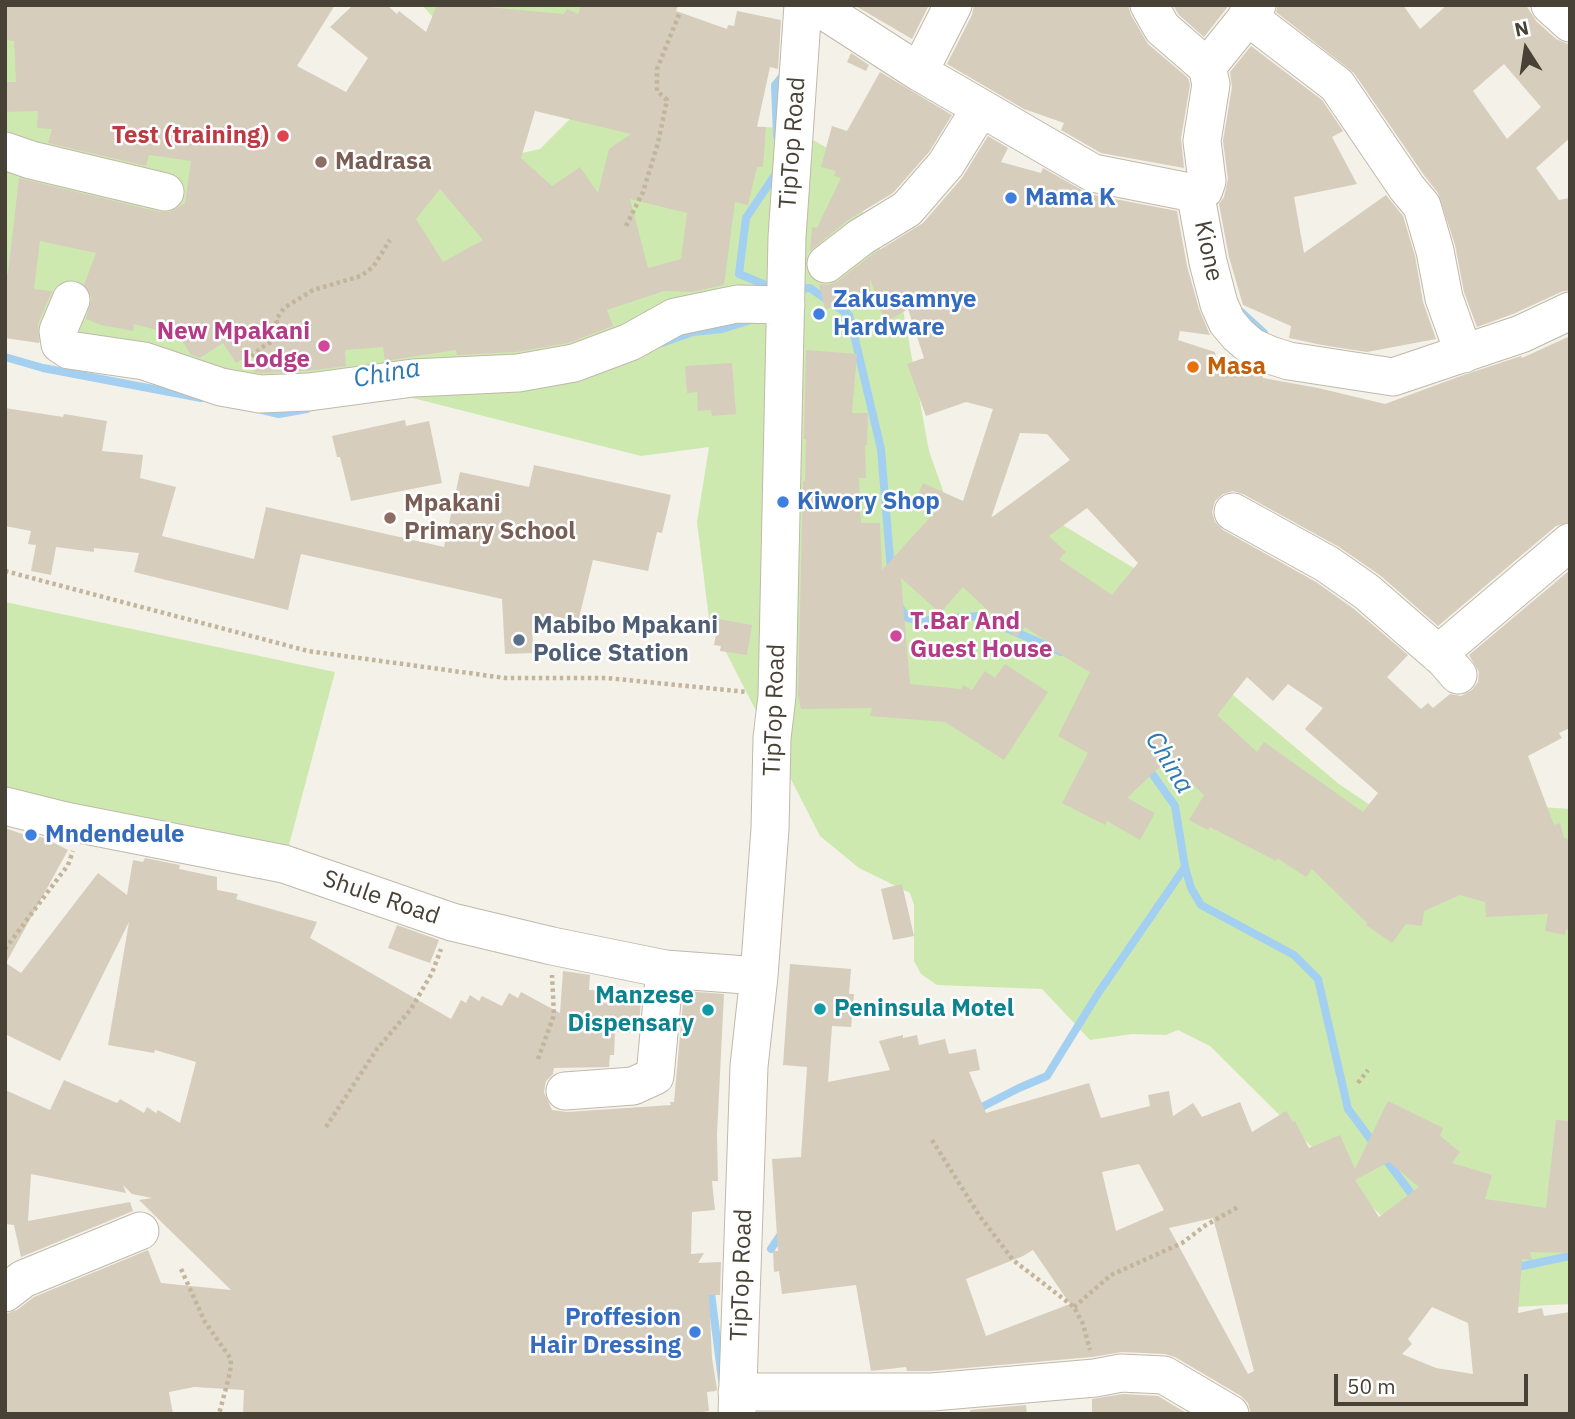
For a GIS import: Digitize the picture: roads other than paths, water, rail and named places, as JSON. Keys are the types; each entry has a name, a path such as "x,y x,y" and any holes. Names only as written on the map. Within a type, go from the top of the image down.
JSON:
{"street":[{"name":"TipTop Road","path":"737,1403 748,1066 759,976 771,829 772,738 777,696 787,237 803,5"},
{"name":"Kione","path":"815,5 980,109 1093,173 1189,192 1195,197 1199,209 1208,262 1219,304 1227,322 1252,347 1289,361 1393,377 1521,334 1570,311"},
{"path":"919,72 953,5"},
{"path":"1149,5 1162,28 1207,67 1211,84 1202,141 1207,181 1204,190 1195,197"},
{"path":"1550,5 1570,23"},
{"path":"1207,67 1252,11 1337,85 1422,206 1435,251 1444,298 1464,354"},
{"path":"826,264 862,237 907,209 946,164 980,109"},
{"path":"5,151 165,192"},
{"path":"71,300 58,331 60,344 64,348 144,361 221,387 260,394 309,392 413,378 518,373 574,363 630,342 675,317 737,304 786,305"},
{"path":"1233,512 1337,571 1367,592 1448,665 1570,542"},
{"name":"Shule Road","path":"5,806 65,821 284,864 452,922 552,946 664,969 759,976"},
{"path":"565,1091 633,1086 654,1076 664,969"},
{"path":"5,1293 23,1279 140,1231"},
{"path":"737,1403 932,1392 1095,1378 1121,1373 1164,1375 1230,1414"}],"waterway":[{"path":"777,136 775,85 786,72"},
{"path":"771,287 739,274 746,218 777,172"},
{"name":"China","path":"794,289 810,288 849,315 881,449 891,571"},
{"path":"1240,311 1264,333"},
{"name":"China","path":"662,343 693,332 722,329 751,320"},
{"name":"China","path":"5,357 43,368 201,398"},
{"name":"China","path":"262,410 279,414 307,409"},
{"name":"China","path":"900,607 906,617 918,621 979,616 1061,652"},
{"name":"China","path":"1146,765 1175,806 1185,867 1191,888 1201,905 1294,955 1318,979 1348,1109 1416,1200"},
{"path":"976,1110 1047,1076 1099,992 1185,867"},
{"path":"771,1249 779,1237 786,1234"},
{"name":"China","path":"1513,1268 1570,1256"},
{"path":"710,1285 722,1380"}],"place":[{"name":"Test (training)","path":"283,136"},
{"name":"Madrasa","path":"321,162"},
{"name":"Mama K","path":"1011,198"},
{"name":"Zakusamnye Hardware","path":"819,314"},
{"name":"New Mpakani Lodge","path":"324,346"},
{"name":"Masa","path":"1193,367"},
{"name":"Kiwory Shop","path":"783,502"},
{"name":"Mpakani Primary School","path":"390,518"},
{"name":"T.Bar And Guest House","path":"896,636"},
{"name":"Mabibo Mpakani Police Station","path":"519,640"},
{"name":"Mndendeule","path":"31,835"},
{"name":"Peninsula Motel","path":"820,1009"},
{"name":"Manzese Dispensary","path":"708,1010"},
{"name":"Proffesion Hair Dressing","path":"695,1332"}]}
